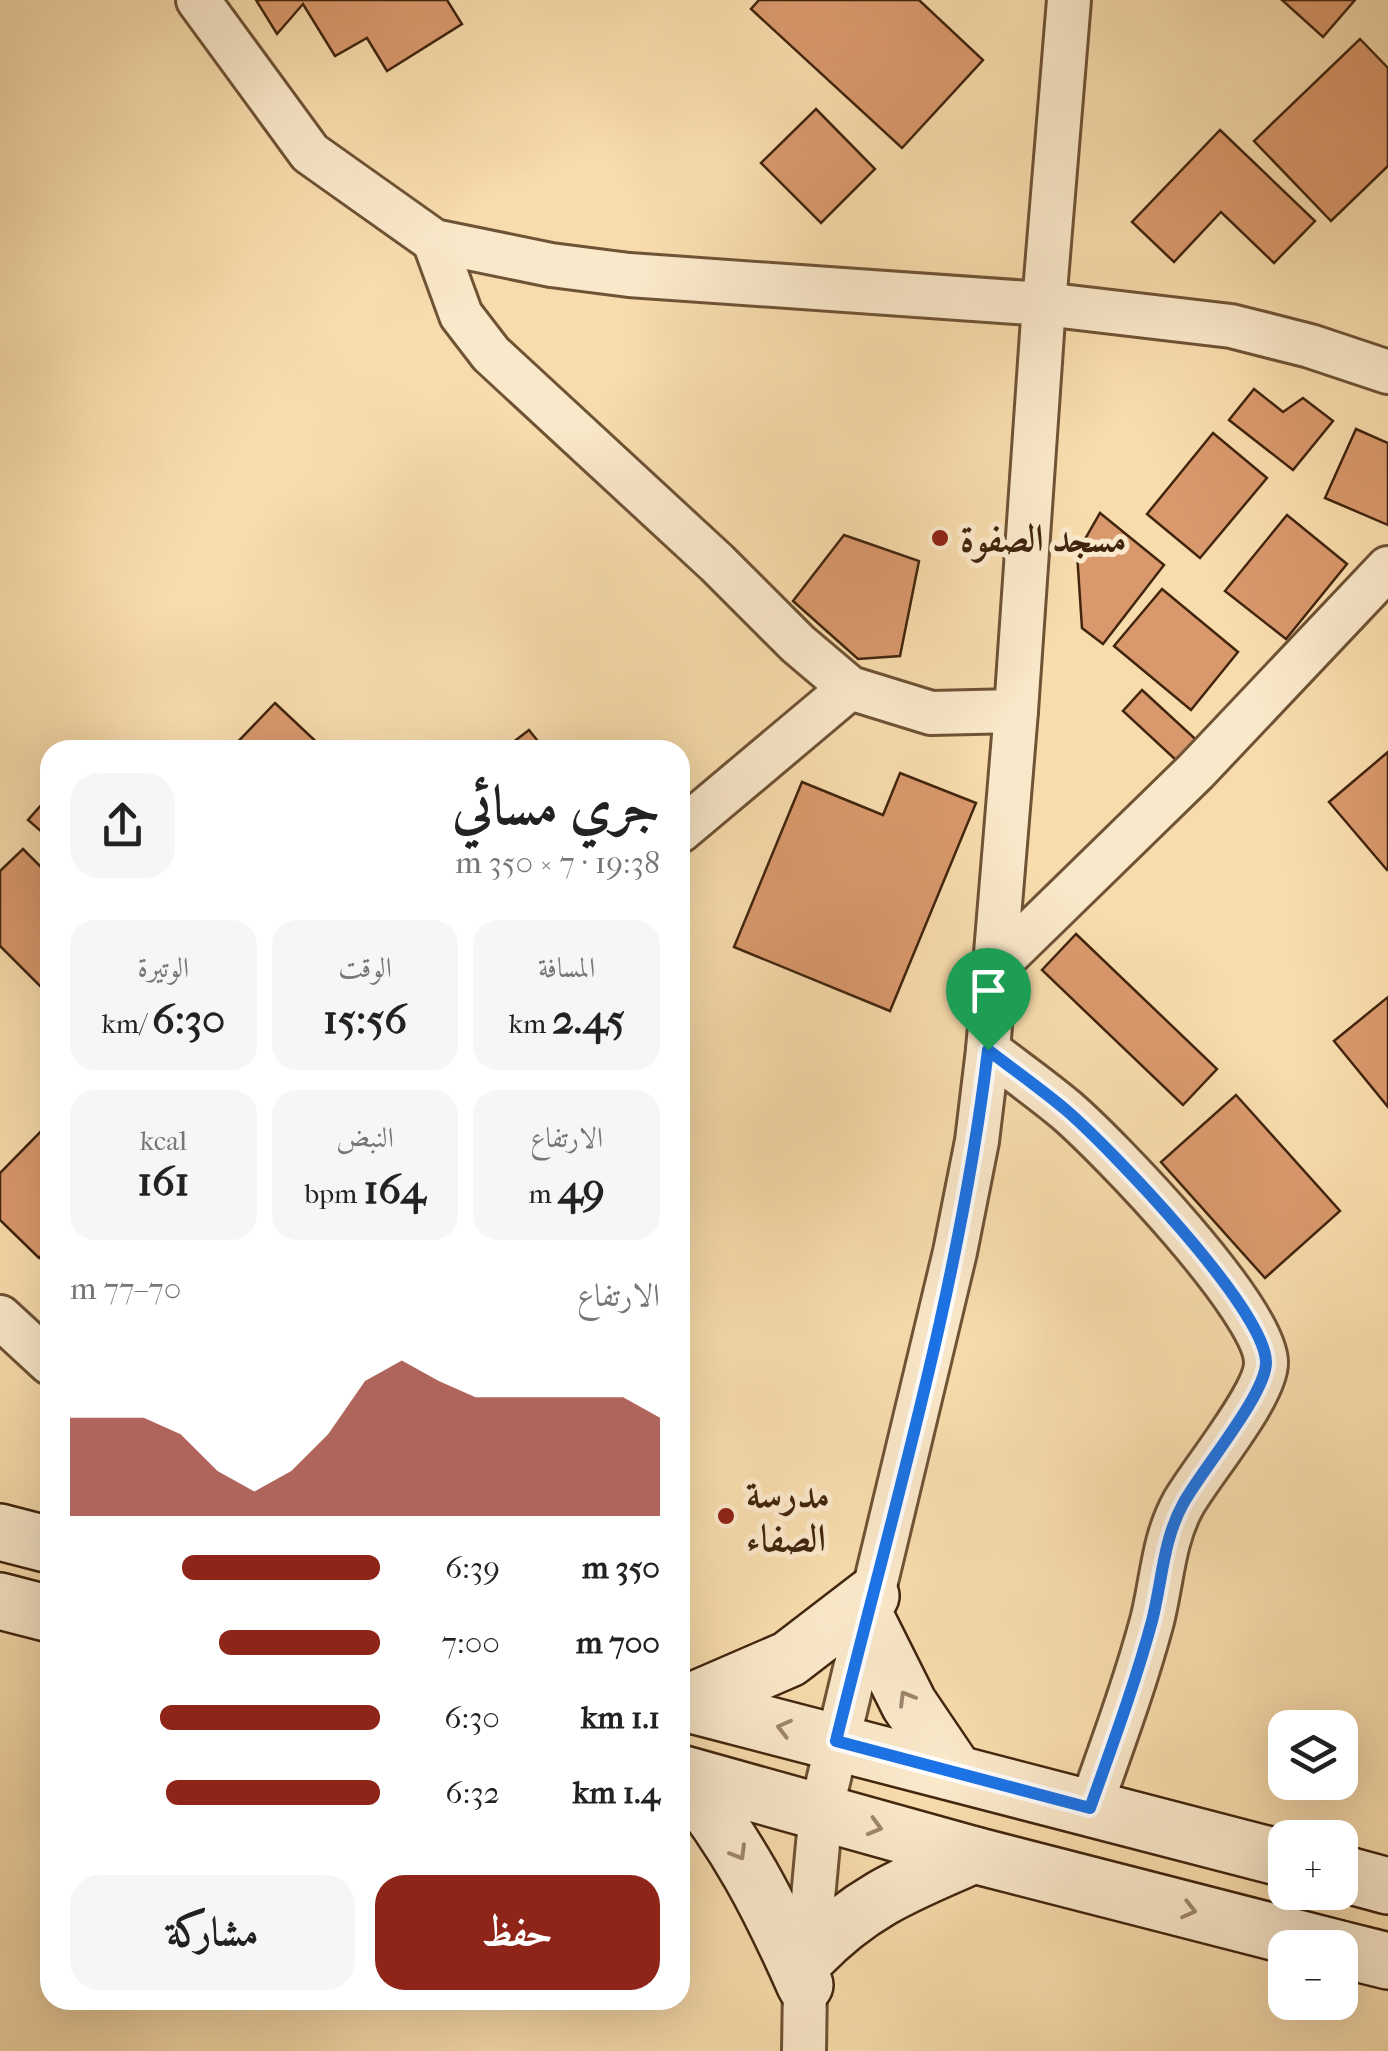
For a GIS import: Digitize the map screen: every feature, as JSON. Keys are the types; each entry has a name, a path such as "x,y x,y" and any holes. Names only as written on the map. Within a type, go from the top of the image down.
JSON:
{"main road":[{"path":"0,1532 40,1542"},
{"path":"0,1602 40,1612"},
{"path":"690,1700 789,1659 868,1607 909,1704 955,1772"},
{"path":"690,1705 1268,1855"},
{"path":"690,1775 974,1855 1268,1930"},
{"path":"690,1785 724,1828 808,1970 855,1912 884,1894 974,1855"},
{"path":"1358,1878 1388,1886"},
{"path":"1358,1953 1388,1961"}],"street":[{"path":"198,0 310,153 434,241 628,275 1044,304 1230,326 1310,346 1388,372"},
{"path":"804,2051 821,1811 955,1252 977,1141 1016,711 1070,0"},
{"path":"434,241 462,316 492,354 798,644 850,688 931,712 1016,711"},
{"path":"993,969 1196,771 1388,568"},
{"path":"690,824 850,688"},
{"path":"988,1050 1068,1112 1173,1220 1244,1307 1258,1330 1267,1364 1257,1392 1181,1507 1168,1541 1135,1678 1090,1808"},
{"path":"0,1318 40,1354"}],"building":[{"path":"256,0 447,0 462,24 387,71 367,38 335,56 303,4 277,34"},
{"path":"759,0 919,0 983,60 902,148 751,9"},
{"path":"1282,0 1355,0 1323,37"},
{"path":"1360,39 1388,68 1388,166 1331,221 1254,141"},
{"path":"816,109 875,169 821,223 761,163"},
{"path":"1220,130 1315,221 1274,263 1221,212 1174,262 1132,222"},
{"path":"1254,389 1283,412 1303,398 1333,421 1293,470 1229,420"},
{"path":"1356,429 1388,443 1388,525 1325,498"},
{"path":"1213,433 1267,478 1200,558 1147,514"},
{"path":"1100,513 1164,565 1103,644 1082,628 1077,553"},
{"path":"1287,515 1347,564 1286,639 1225,591"},
{"path":"844,535 919,561 900,656 858,659 793,601"},
{"path":"1162,589 1238,652 1191,710 1114,646"},
{"path":"1142,690 1204,747 1178,762 1123,711"},
{"path":"275,703 314,740 240,740"},
{"path":"529,730 537,740 516,740"},
{"path":"1388,752 1388,869 1387,870 1329,802"},
{"path":"900,773 976,803 890,1011 734,947 802,782 883,815"},
{"path":"40,806 40,830 28,820"},
{"path":"23,849 40,866 40,986 0,946 0,871"},
{"path":"1076,934 1217,1069 1183,1105 1042,970"},
{"path":"1388,997 1388,1107 1334,1041"},
{"path":"1236,1095 1340,1211 1265,1278 1161,1162"},
{"path":"40,1132 39,1258 0,1220 0,1173"}],"place":[{"name":"مسجد الصفوة","path":"940,538"},
{"name":"مدرسة الصفاء","path":"726,1516"}],"route":[{"path":"988,1050 1068,1112 1173,1220 1244,1307 1258,1330 1267,1364 1257,1392 1181,1507 1168,1541 1135,1678 1090,1808 836,1741 955,1252 977,1141 988,1050"}]}
